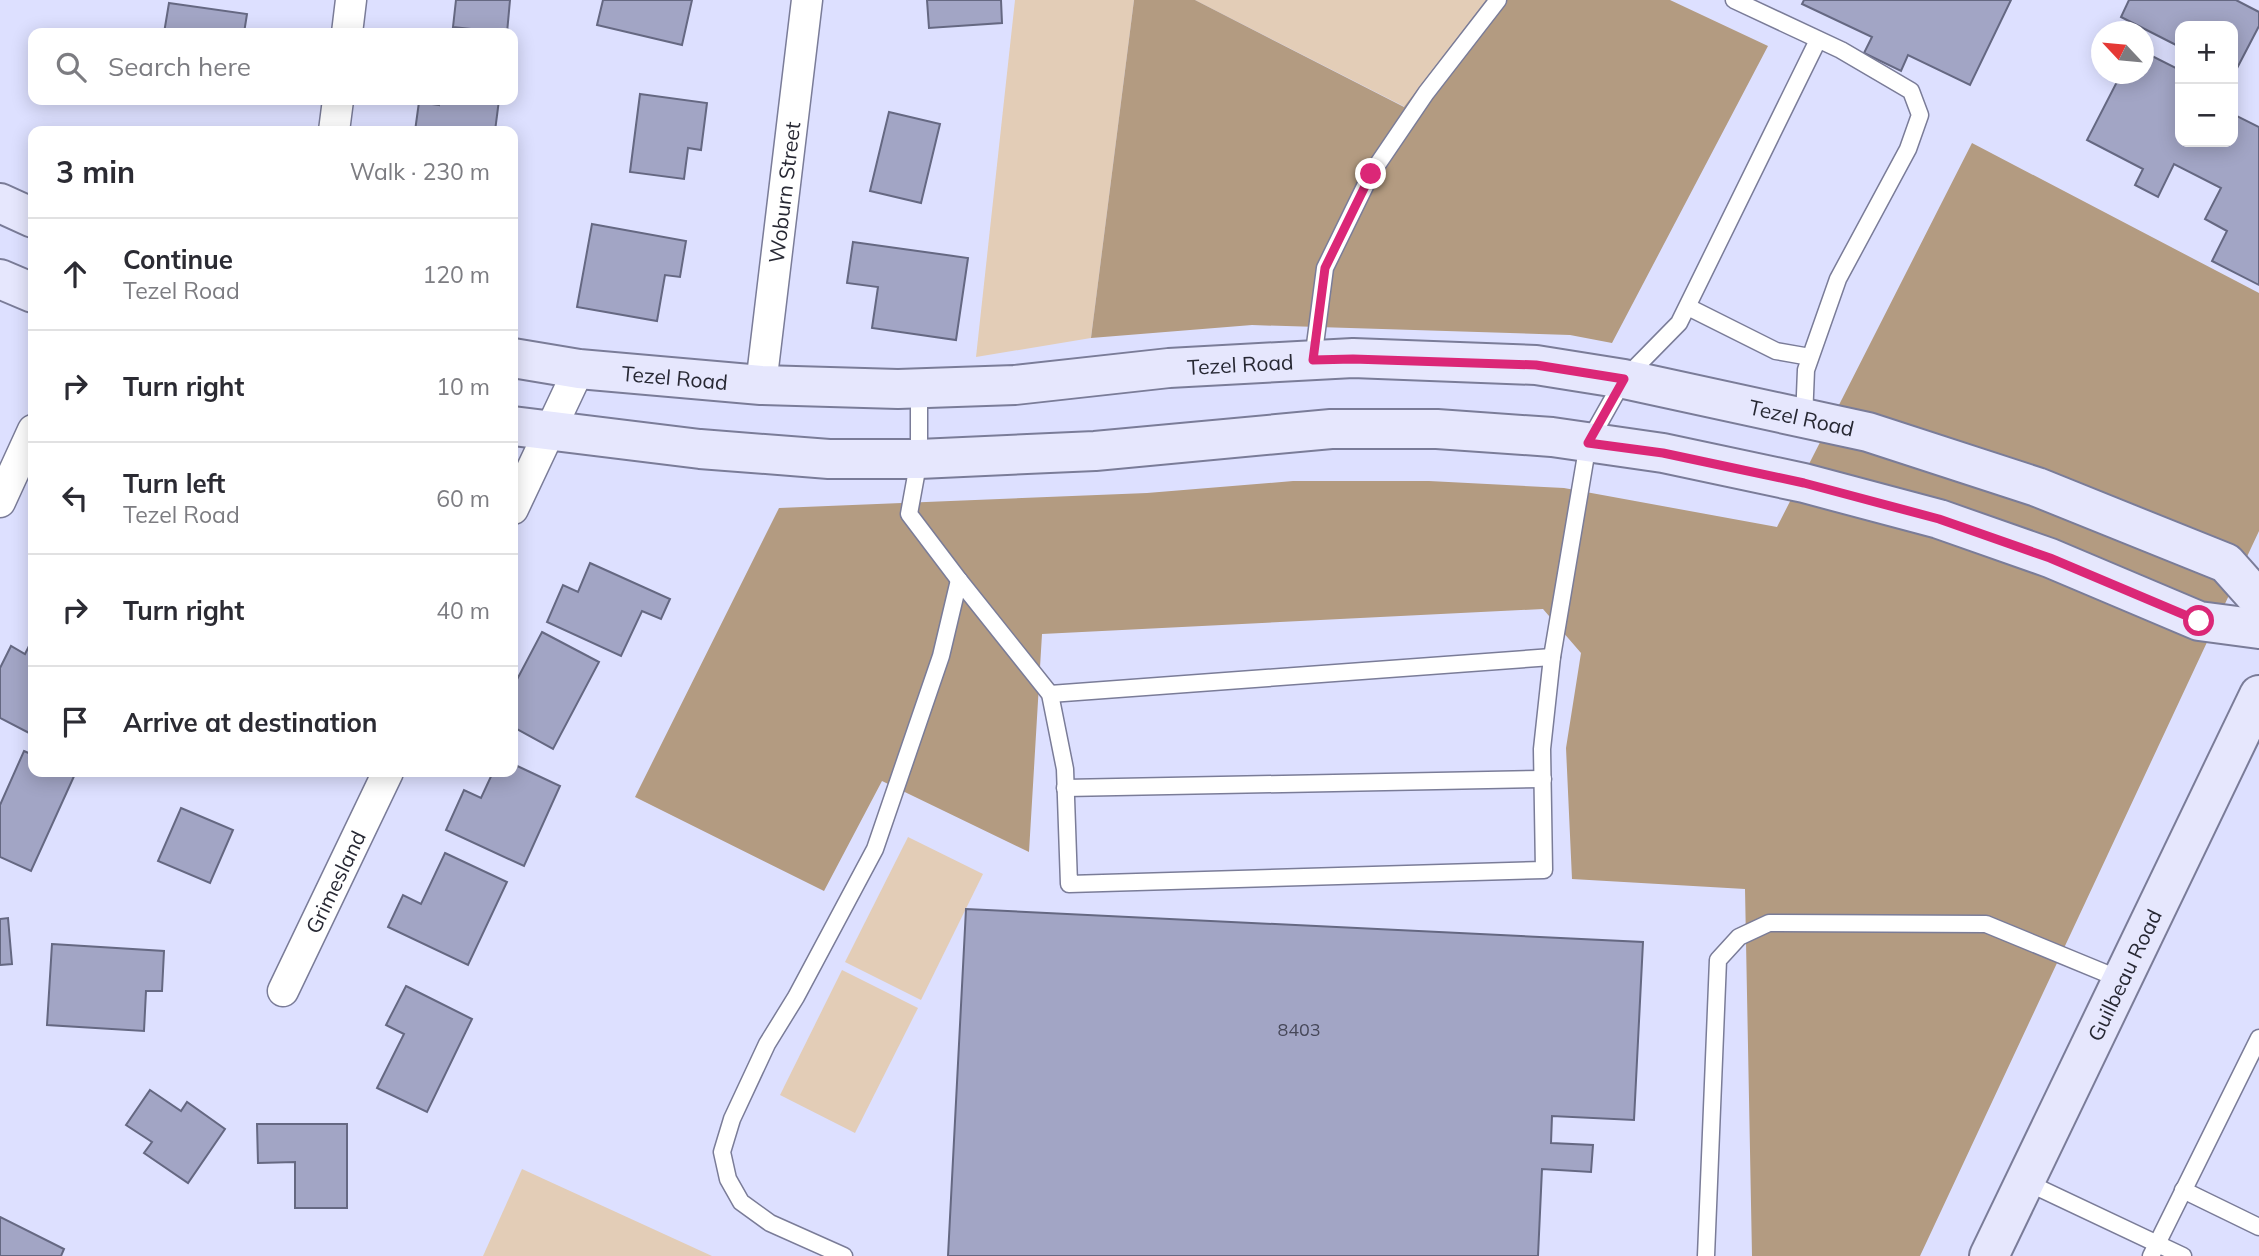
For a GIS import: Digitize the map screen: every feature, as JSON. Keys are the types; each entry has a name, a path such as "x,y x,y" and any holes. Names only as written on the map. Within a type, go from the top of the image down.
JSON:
{"main road":[{"path":"0,203 28,216"},
{"path":"0,279 28,291"},
{"name":"Tezel Road","path":"518,359 579,369 761,385 919,389 1015,385 1169,368 1313,360 1536,365 1624,379 1868,432 2037,487 2226,563 2259,600"},
{"path":"531,429 700,449 829,459 919,459 1095,452 1331,429 1437,429 1552,438 1663,453 1804,483 1939,519 2050,558 2199,621 2259,629"},
{"name":"Guilbeau Road","path":"1989,1256 2259,695"}],"street":[{"path":"348,28 351,0"},
{"name":"Woburn Street","path":"761,385 807,0"},
{"path":"335,126 337,105"},
{"path":"518,487 531,429 579,369"},
{"path":"0,502 28,441"},
{"name":"Grimesland","path":"283,991 386,777"}],"lane":[{"path":"1313,360 1325,268 1371,174 1426,93 1498,0"},
{"path":"1734,0 1841,50 1910,91 1920,115 1908,149 1838,279 1806,370 1804,419"},
{"path":"919,389 919,459 909,514 1050,694 1065,769 1069,884 1544,870 1542,749 1552,657 1588,443 1624,379 1679,323 1818,40"},
{"path":"1688,307 1776,351 1810,357"},
{"path":"844,1256 770,1223 741,1202 728,1179 722,1152 732,1119 767,1044 796,997 875,849 942,656 959,580"},
{"path":"1050,694 1552,657"},
{"path":"1065,788 1543,779"},
{"path":"1706,1256 1718,960 1739,937 1769,923 1986,924 2122,980"},
{"path":"2154,1250 2259,1038"},
{"path":"2024,1181 2154,1250 2183,1256"},
{"path":"2183,1190 2259,1227"}],"shaded area":[{"path":"1015,0 1134,0 1091,338 976,357"},
{"path":"1134,0 1195,0 1404,107 1486,0 1670,0 1768,46 1612,343 1570,335 1252,325 1091,338"},
{"path":"1195,0 1486,0 1405,107"},
{"path":"1972,143 2259,293 2259,531 1920,1256 1752,1256 1745,889 1572,879 1566,748 1581,653 1543,609 1042,634 1029,852 882,781 824,891 635,797 779,508 1147,493 1293,481 1429,481 1564,488 1777,527"},
{"path":"908,837 983,874 921,1000 845,962"},
{"path":"842,970 918,1008 855,1133 780,1095"},
{"path":"522,1169 712,1256 483,1256"}],"building":[{"path":"456,0 510,0 507,28 453,27"},
{"path":"603,0 692,0 682,45 597,25"},
{"path":"927,0 1001,0 1002,23 929,28"},
{"path":"1804,0 2011,0 1970,85 1908,55 1901,71 1864,53 1872,37 1802,4"},
{"path":"2129,0 2236,0 2259,12 2259,26 2238,66 2238,21 2175,21 2175,44 2154,34 2154,21 2129,21 2121,17"},
{"path":"169,3 247,14 245,28 165,28"},
{"path":"2154,57 2175,68 2175,147 2238,147 2238,116 2259,127 2259,285 2212,261 2227,231 2205,219 2221,188 2174,164 2158,197 2135,185 2143,169 2087,140 2116,84 2154,84"},
{"path":"640,94 707,103 701,150 688,148 684,179 630,172"},
{"path":"419,105 498,105 496,126 416,126"},
{"path":"889,112 940,124 921,203 870,191"},
{"path":"592,224 686,241 680,277 665,275 657,321 577,307"},
{"path":"853,242 968,258 956,340 872,328 878,287 847,283"},
{"path":"590,563 670,599 661,619 642,611 621,656 547,622 563,585 578,592"},
{"path":"542,632 599,662 553,749 518,730 518,678"},
{"path":"11,646 25,654 28,648 28,732 0,718 0,668"},
{"path":"24,751 28,753 28,777 74,777 31,871 0,857 0,805"},
{"path":"518,766 560,786 524,866 446,830 464,790 481,798 491,777 518,777"},
{"path":"181,808 233,830 210,883 158,861"},
{"path":"445,853 507,882 468,965 388,927 403,895 421,904"},
{"path":"966,909 1643,942 1634,1120 1552,1116 1551,1143 1593,1145 1591,1172 1542,1169 1538,1256 948,1256"},
{"path":"8,918 12,964 0,965 0,919"},
{"path":"52,944 164,951 162,991 146,991 144,1031 47,1025"},
{"path":"406,986 472,1019 427,1112 377,1088 404,1034 386,1025"},
{"path":"150,1090 181,1111 187,1102 225,1129 188,1183 144,1153 152,1142 126,1125"},
{"path":"257,1124 347,1124 347,1208 295,1208 295,1162 258,1163"},
{"path":"0,1217 64,1249 61,1256 0,1256"}],"route":[{"path":"1371,174 1325,268 1313,360 1536,365 1624,379 1588,443 1663,453 1804,483 1939,519 2050,558 2199,621"}]}
